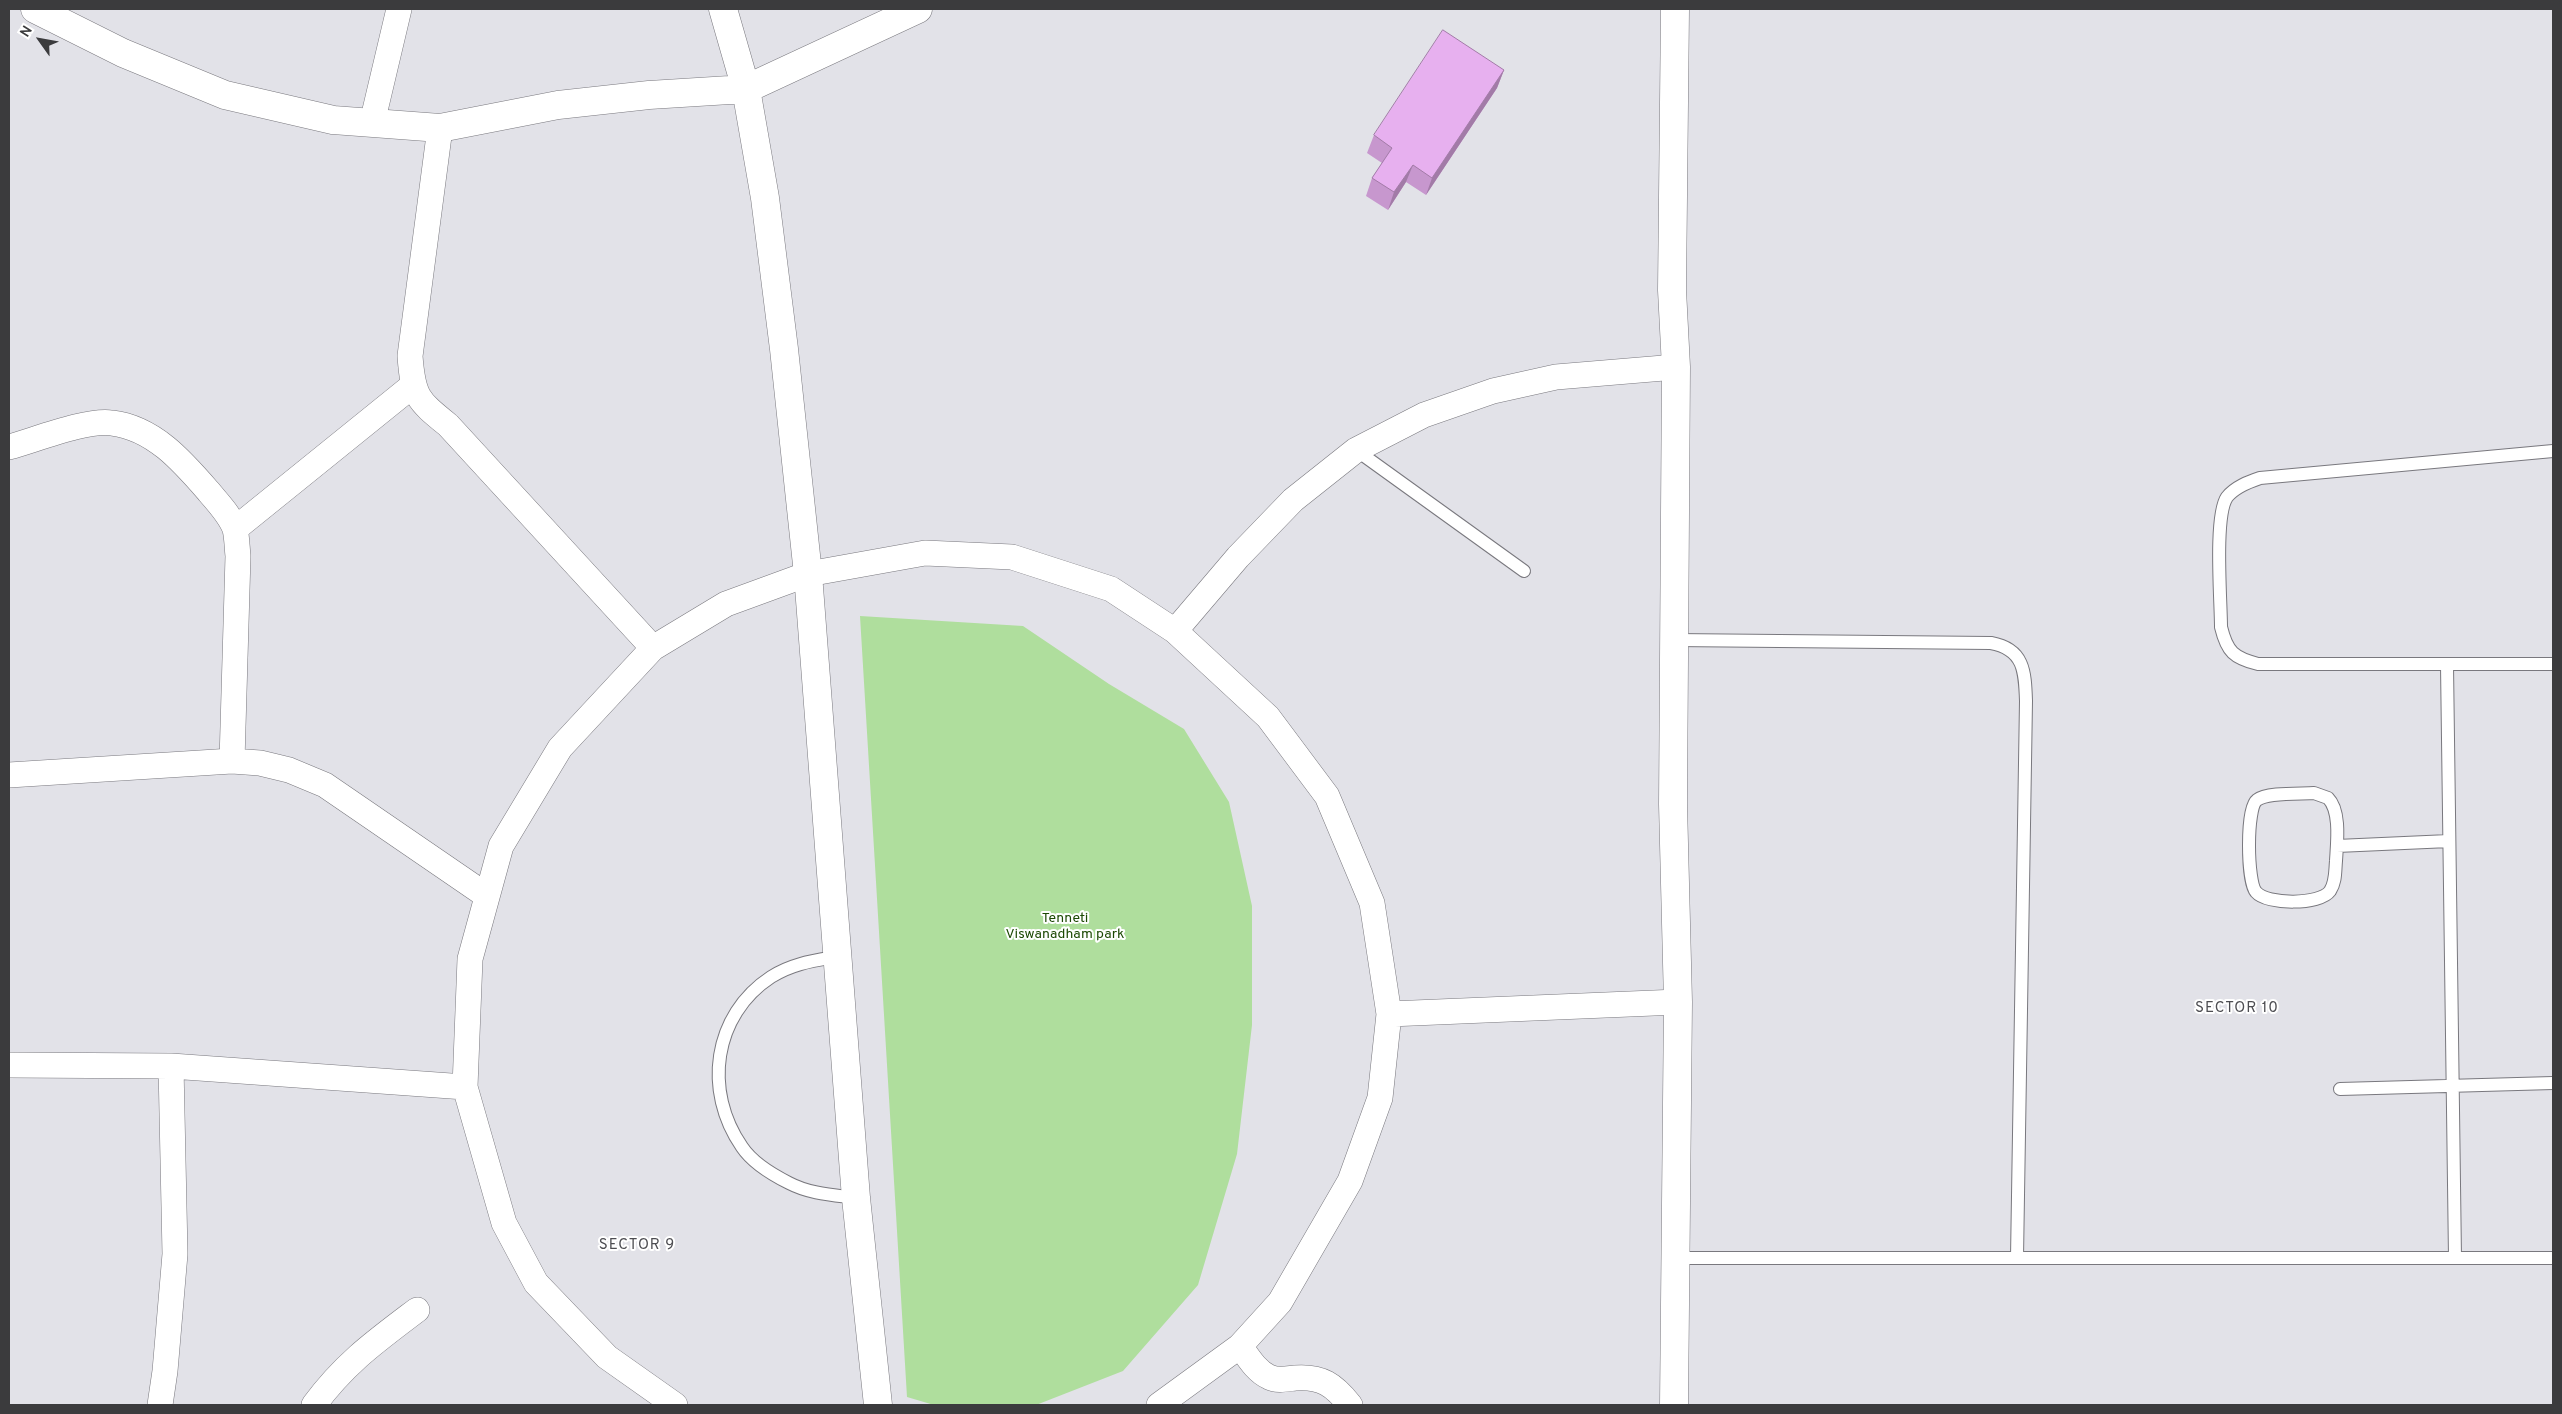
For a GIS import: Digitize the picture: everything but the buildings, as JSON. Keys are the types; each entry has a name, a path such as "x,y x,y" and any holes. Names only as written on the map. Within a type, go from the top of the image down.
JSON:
{"street":[{"path":"35,9 123,53 225,95 333,120 440,128 558,105 649,95 746,89 918,9"},
{"path":"372,123 399,9"},
{"path":"723,9 746,89 764,198 784,349 808,574 835,957 856,1198 878,1405"},
{"path":"1674,1405 1678,1002 1673,804 1676,367 1672,290 1675,9"},
{"path":"440,128 410,356 412,386 426,407 448,425 653,648"},
{"path":"1175,631 1238,557 1293,500 1356,450 1424,415 1493,391 1556,377 1676,367"},
{"path":"235,529 412,386"},
{"path":"9,447 84,426 110,422 136,428 164,445 189,469 223,509 235,529 238,556 232,761"},
{"path":"675,1405 607,1357 536,1283 504,1223 465,1087 470,959 501,846 560,748 653,648 726,604 808,574 925,553 1012,557 1111,589 1175,631 1268,717 1328,796 1372,903 1389,1014 1380,1098 1350,1181 1280,1302 1240,1346 1207,1372 1159,1405"},
{"path":"9,775 232,761 260,763 290,770 325,785 487,896"},
{"path":"1389,1014 1678,1002"},
{"path":"9,1064 170,1066 465,1087"},
{"path":"160,1405 165,1371 175,1254 170,1066"},
{"path":"314,1405 331,1382 353,1359 417,1310"},
{"path":"1240,1346 1259,1371 1270,1378 1283,1380 1318,1378 1327,1382 1350,1405"}],"lane":[{"path":"1356,450 1524,571"},
{"path":"2553,451 2260,478 2242,485 2227,497 2220,517 2221,627 2225,644 2234,655 2258,664 2553,664"},
{"path":"1673,640 1991,643 2005,645 2013,651 2021,663 2025,678 2026,701 2017,1257"},
{"path":"2446,665 2455,1258"},
{"path":"2314,793 2328,798 2334,807 2337,846 2334,883 2323,898 2315,901 2270,901 2260,896 2251,885 2250,814 2252,806 2263,797 2314,793"},
{"path":"2337,846 2449,841"},
{"path":"835,957 797,964 770,977 749,996 730,1022 720,1051 717,1085 730,1125 742,1148 762,1166 790,1184 818,1193 856,1198"},
{"path":"2340,1089 2553,1083"},
{"path":"1674,1258 2553,1258"}],"green space":[{"name":"Tenneti Viswanadham park","path":"860,616 1023,626 1109,684 1184,729 1229,802 1252,906 1252,1025 1237,1154 1198,1285 1123,1371 1036,1405 934,1405 907,1397"}],"district":[{"name":"SECTOR 10","path":"2237,1009"},
{"name":"SECTOR 9","path":"637,1246"}]}
